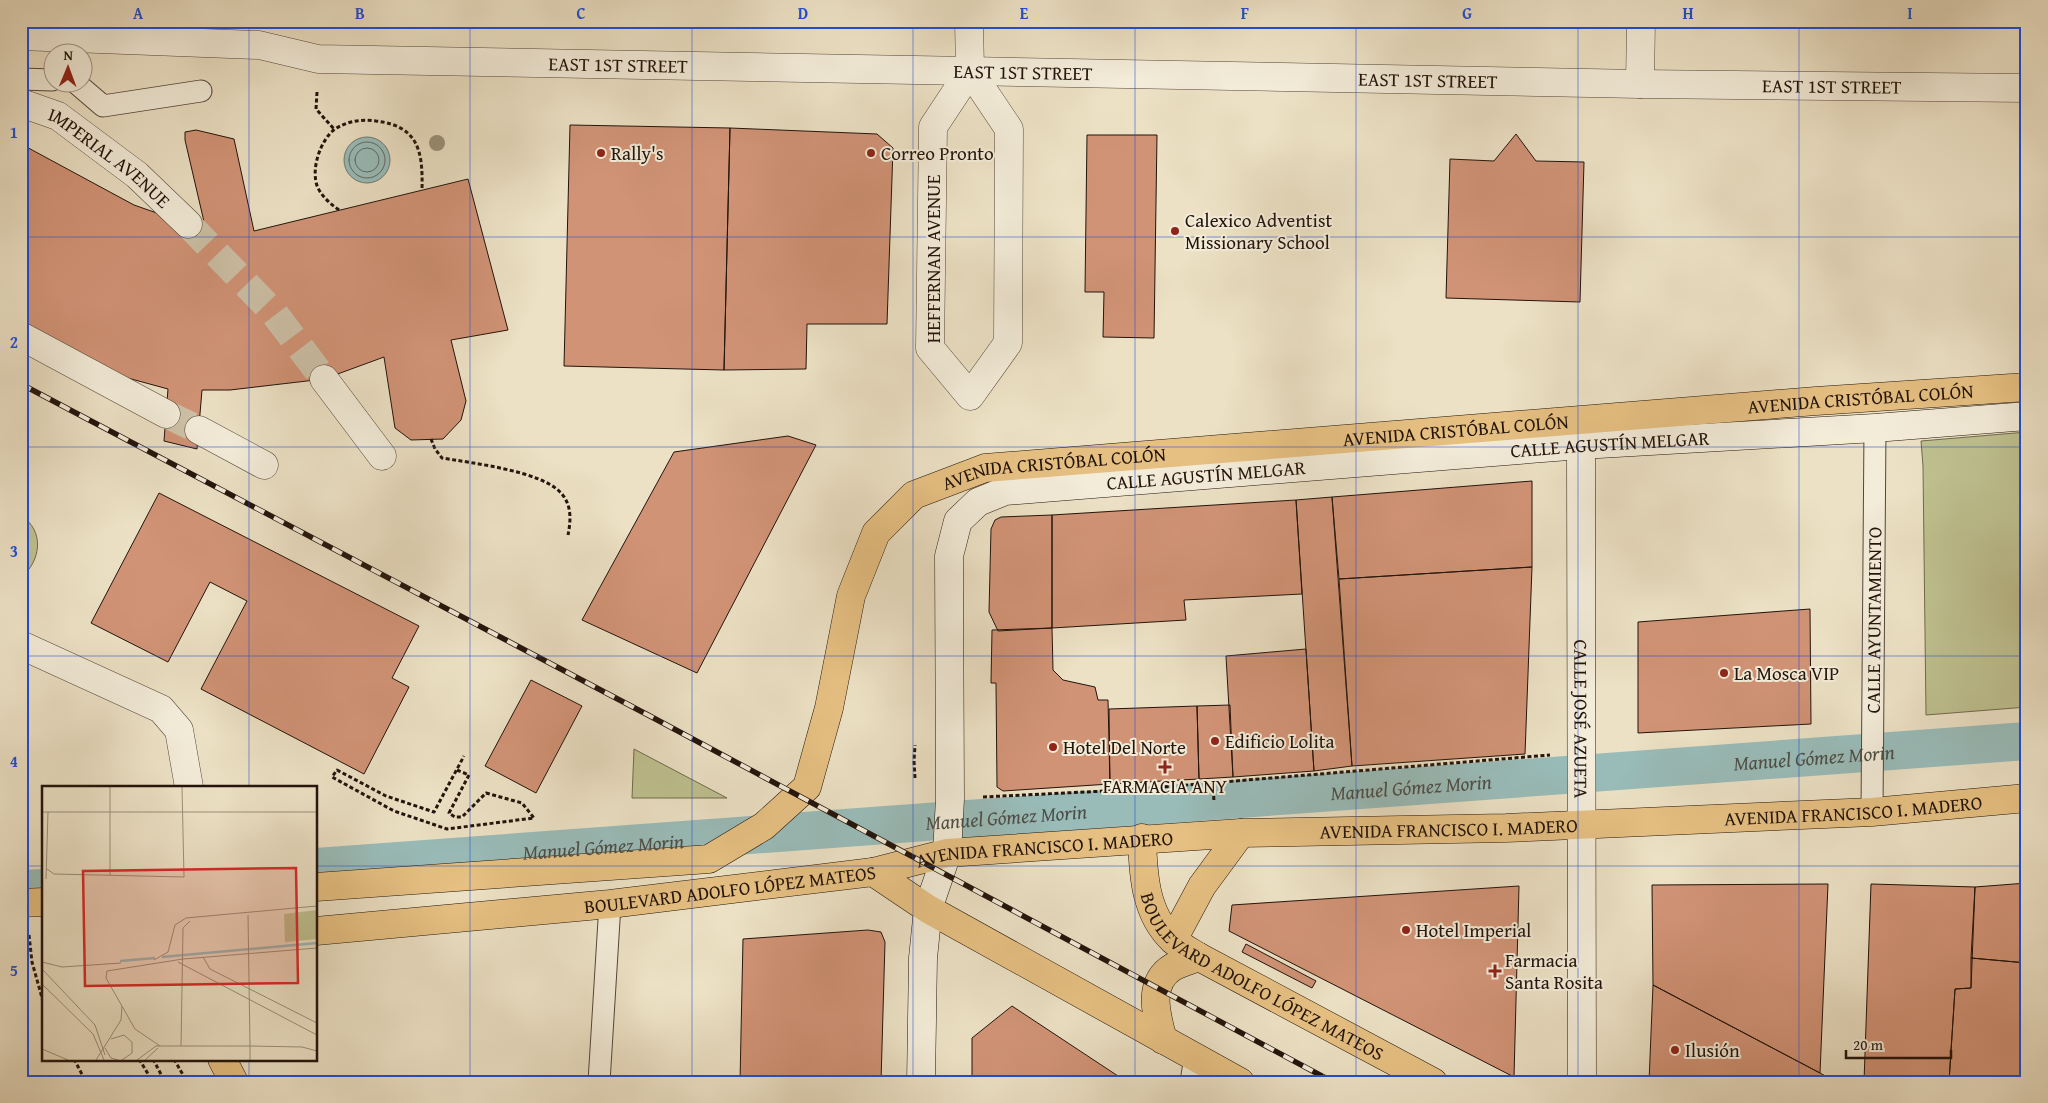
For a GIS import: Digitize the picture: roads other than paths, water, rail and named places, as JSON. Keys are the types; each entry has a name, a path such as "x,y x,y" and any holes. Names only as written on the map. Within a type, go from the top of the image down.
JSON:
{"main road":[{"name":"AVENIDA CRISTÓBAL COLÓN","path":"318,887 709,859 764,826 807,787 828,708 851,596 876,533 914,495 984,468 1816,400 2027,387"},
{"name":"AVENIDA FRANCISCO I. MADERO","path":"873,872 947,853 1142,838 1241,833 1582,826 1872,812 2027,798"},
{"path":"1173,940 1202,886 1241,833"},
{"name":"BOULEVARD ADOLFO LÓPEZ MATEOS","path":"1142,838 1143,873 1146,889 1155,917 1173,940 1199,957 1432,1082"},
{"name":"BOULEVARD ADOLFO LÓPEZ MATEOS","path":"318,931 610,904 873,872 928,909 1163,1040 1193,1069 1240,1082"},
{"path":"1163,1040 1154,1009 1157,988 1172,967 1199,957"},
{"path":"223,1060 234,1082"}],"street":[{"path":"969,21 970,71"},
{"path":"1640,84 1641,21"},
{"name":"EAST 1ST STREET","path":"21,36 259,33 318,59 1640,84 2027,88"},
{"name":"HEFFERNAN AVENUE","path":"970,71 1009,129 1008,343 970,396 930,348 933,127 970,71"},
{"name":"IMPERIAL AVENUE","path":"21,103 58,116 137,175 188,224"},
{"path":"21,336 166,414"},
{"path":"324,379 382,456"},
{"name":"CALLE AGUSTÍN MELGAR","path":"921,1082 922,958 928,909 947,853 950,799 949,556 958,521 978,502 1005,491 1581,445 1875,428 2027,416"},
{"path":"199,430 264,465"},
{"name":"CALLE JOSÉ AZUETA","path":"1581,445 1583,752 1582,1082"},
{"path":"21,645 161,709 178,730 189,786"}],"lane":[{"path":"21,78 42,79"},
{"path":"86,92 103,106 200,91"},
{"name":"CALLE AYUNTAMIENTO","path":"1872,812 1875,428"},
{"path":"599,1082 610,904"}],"water":[{"path":"363,137 371,137 380,141 386,147 390,160 386,173 380,179 371,183 363,183 354,179 348,173 344,164 344,156 348,147 354,141"}],"waterway":[{"name":"Manuel Gómez Morin","path":"318,867 2027,741"},
{"name":"Manuel Gómez Morin","path":"21,889 42,888"}],"tunnel":[{"path":"188,224 274,313 324,379"},
{"path":"166,414 199,430"}],"railway":[{"path":"21,384 648,715 1333,1082"}],"place":[{"name":"Rally's","path":"601,153"},
{"name":"Correo Pronto","path":"871,153"},
{"name":"Calexico Adventist Missionary School","path":"1175,231"},
{"name":"La Mosca VIP","path":"1724,673"},
{"name":"Edificio Lolita","path":"1215,741"},
{"name":"Hotel Del Norte","path":"1053,747"},
{"name":"FARMACIA ANY","path":"1165,767"},
{"name":"Hotel Imperial","path":"1406,930"},
{"name":"Farmacia Santa Rosita","path":"1495,971"},
{"name":"Ilusión","path":"1675,1050"}]}
